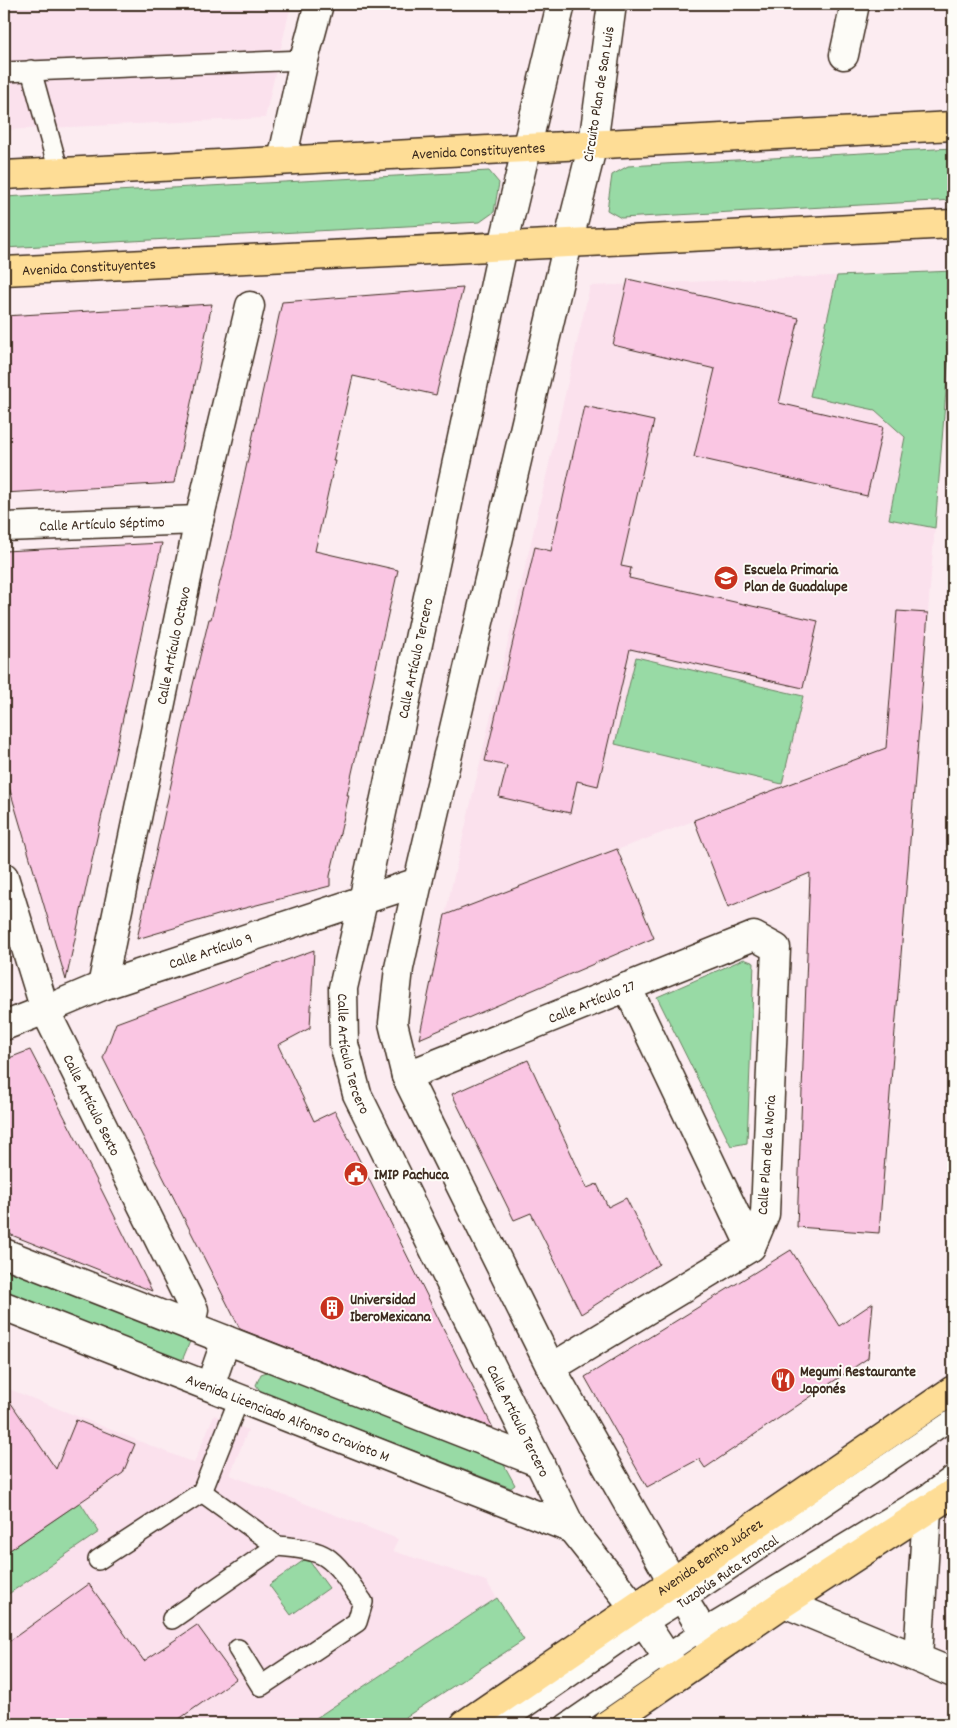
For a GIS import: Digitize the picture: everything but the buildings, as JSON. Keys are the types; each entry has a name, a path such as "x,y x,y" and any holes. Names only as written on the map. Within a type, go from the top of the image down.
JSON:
{"main road":[{"name":"Avenida Constituyentes","path":"4,175 953,126"},
{"name":"Avenida Constituyentes","path":"4,271 953,224"},
{"name":"Avenida Benito Juárez","path":"465,1724 678,1591 953,1390"},
{"path":"608,1724 672,1665 708,1639 784,1603 953,1493"}],"street":[{"path":"282,160 304,60 319,4"},
{"path":"503,246 561,4"},
{"name":"Circuito Plan de San Luis","path":"568,243 593,144 612,4"},
{"path":"844,56 855,4"},
{"path":"568,243 418,882 399,968 393,1023 406,1076 551,1368 678,1591 708,1639"},
{"name":"Calle Artículo Tercero","path":"503,246 343,988 344,1044 357,1094 572,1529 639,1616 672,1665"},
{"name":"Calle Artículo Octavo","path":"102,986 199,520 250,306"},
{"name":"Calle Artículo Séptimo","path":"4,527 199,520"},
{"name":"Calle Artículo Sexto","path":"4,876 45,1010 194,1310 190,1326"},
{"name":"Calle Artículo 9","path":"4,1026 102,986 418,882"},
{"name":"Calle Artículo 27","path":"406,1076 754,936 776,948"},
{"name":"Calle Plan de la Noria","path":"751,1247 765,1214 776,948"},
{"path":"551,1368 751,1247 627,987"},
{"path":"4,1253 540,1463"},
{"name":"Avenida Licenciado Alfonso Cravioto M","path":"4,1306 572,1529"},
{"path":"210,1386 226,1340"},
{"path":"918,1658 927,1511"},
{"path":"784,1603 953,1672"}],"lane":[{"path":"4,72 304,60"},
{"path":"31,70 59,172"},
{"path":"98,1560 202,1492 239,1398"},
{"name":"Tuzobús Ruta troncal","path":"678,1591 953,1419"},
{"path":"708,1639 953,1475"},
{"path":"202,1492 277,1546 301,1548 326,1556 340,1571 363,1602 356,1622 261,1686 238,1649"},
{"path":"172,1619 277,1546"},
{"path":"502,1724 639,1616"},
{"path":"566,1724 672,1665"}],"shaded area":[{"path":"4,4 291,4 265,118 4,130"},
{"name":"Escuela Primaria Plan de Guadalupe","path":"953,271 953,303 918,736 445,915 590,286"},
{"path":"4,1387 194,1463 214,1415 248,1430 230,1475 398,1539 393,1551 486,1581 497,1598 307,1724 4,1724"}],"green space":[{"path":"953,148 953,200 621,218 607,210 612,175 628,166"},
{"path":"489,171 499,183 494,212 480,222 4,248 4,197"},
{"path":"953,271 953,303 935,528 889,519 905,437 875,410 810,396 837,276"},
{"path":"636,657 803,696 782,784 615,744"},
{"path":"744,959 754,963 747,1143 731,1146 657,997"},
{"path":"4,1266 191,1339 181,1363 4,1293"},
{"path":"270,1371 503,1463 515,1485 511,1488 261,1392 256,1385 261,1374"},
{"path":"80,1502 99,1532 4,1597 4,1554"},
{"path":"307,1558 329,1588 291,1615 269,1585"},
{"path":"497,1598 524,1640 395,1724 307,1724"}],"place":[{"name":"Escuela Primaria Plan de Guadalupe","path":"726,578"},
{"name":"IMIP Pachuca","path":"356,1174"},
{"name":"Universidad IberoMexicana","path":"332,1308"},
{"name":"Megumi Restaurante Japonés","path":"783,1380"}]}
